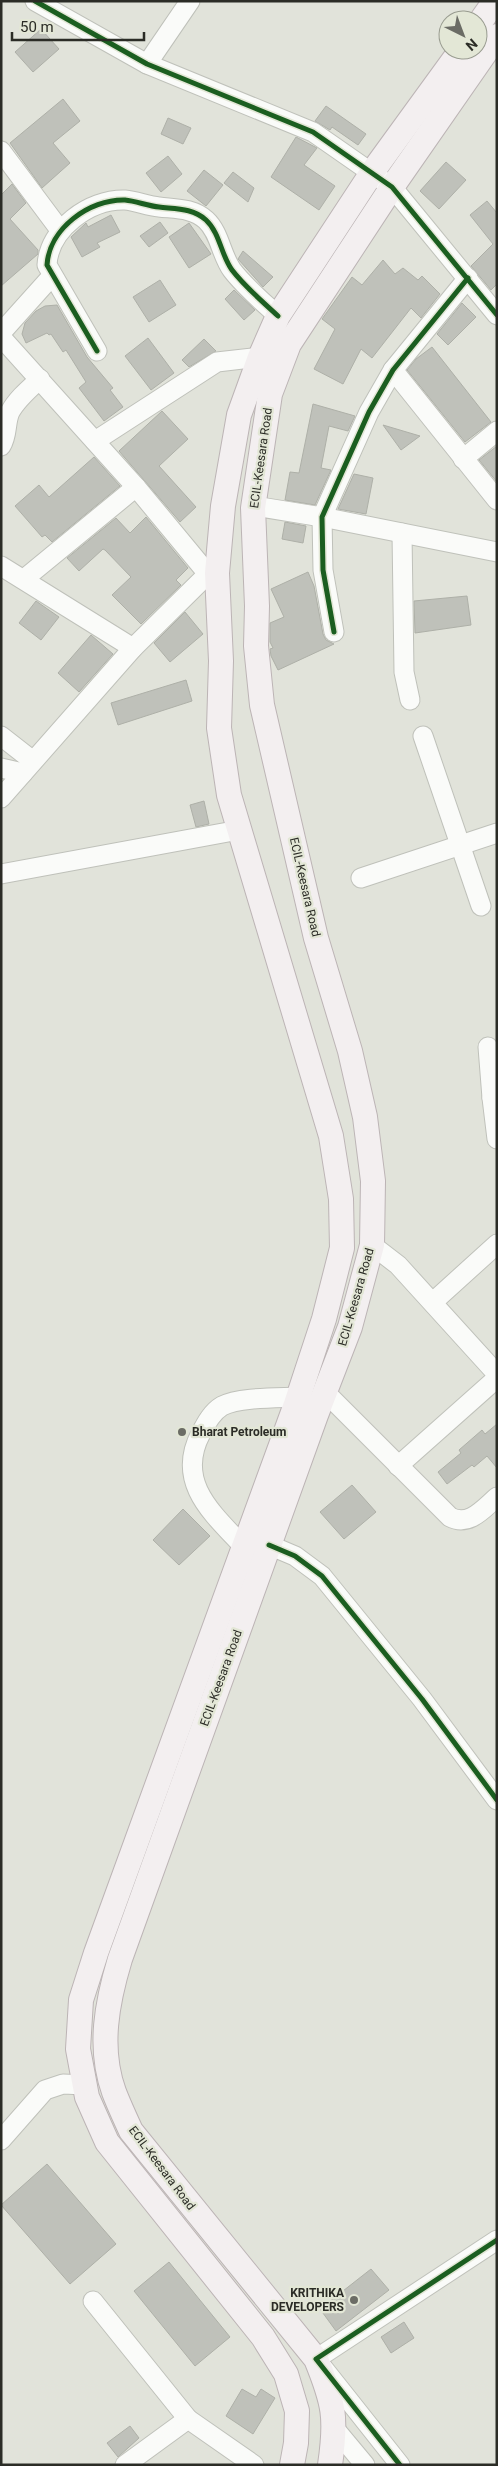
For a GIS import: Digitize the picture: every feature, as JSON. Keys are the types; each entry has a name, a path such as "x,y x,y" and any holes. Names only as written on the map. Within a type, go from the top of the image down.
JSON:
{"main road":[{"name":"ECIL-Keesara Road","path":"330,2465 335,2429 330,2393 316,2359 131,2131 113,2090 105,2046 108,2002 120,1959 269,1544 350,1327 372,1245 373,1181 365,1117 350,1051 316,938 262,705 256,646 257,606 254,506 270,394 289,344 392,187 497,36"},
{"name":"ECIL-Keesara Road","path":"292,2465 296,2443 297,2411 286,2374 263,2337 107,2142 87,2097 78,2049 81,2000 96,1953 298,1397 324,1319 342,1248 341,1199 330,1136 229,795 219,728 221,661 213,574 239,416 260,356 278,316 373,171 454,60"},
{"path":"298,1397 325,1392"}],"street":[{"path":"36,1 147,64 313,132 373,171 392,187 497,315"},
{"path":"147,64 190,1"},
{"path":"1,151 60,230"},
{"path":"97,351 47,265 48,255 60,230 77,216 101,204 125,200 157,207 188,210 206,220 217,237 224,258 232,271 278,316"},
{"path":"1,798 133,648 213,574 1,335 52,276"},
{"path":"334,632 323,570 322,517 369,412 393,370 468,278"},
{"path":"95,441 217,362 260,356"},
{"path":"393,370 497,500"},
{"path":"1,446 5,439 10,412 19,399 40,379"},
{"path":"464,460 497,431"},
{"path":"24,579 136,487"},
{"path":"254,506 322,517 497,552"},
{"path":"402,533 404,672 410,700"},
{"path":"1,566 133,648"},
{"path":"1,736 28,767"},
{"path":"423,736 481,906"},
{"path":"1,768 28,767"},
{"path":"1,874 239,830"},
{"path":"361,878 497,833"},
{"path":"488,1047 497,1139"},
{"path":"433,1302 497,1244"},
{"path":"372,1245 398,1265 497,1376 398,1466"},
{"path":"325,1392 454,1520 471,1518 497,1496"},
{"path":"244,1547 205,1503 195,1486 191,1465 195,1446 209,1418 222,1406 236,1402 298,1397"},
{"path":"269,1544 308,1564 322,1576 422,1699 497,1800"},
{"path":"1,2140 45,2090 62,2084 85,2085"},
{"path":"400,2465 316,2359 497,2240"},
{"path":"93,2301 188,2419 254,2465"},
{"path":"125,2465 188,2419"},
{"path":"335,2429 365,2465"}],"building":[{"path":"41,29 59,49 33,72 15,52"},
{"path":"63,99 80,121 53,143 70,163 42,188 10,143"},
{"path":"326,106 366,134 358,145 332,127 330,130 315,121"},
{"path":"168,118 191,128 183,144 161,134"},
{"path":"296,137 317,148 304,165 335,186 319,210 271,177"},
{"path":"168,156 182,174 161,192 146,173"},
{"path":"446,162 466,180 439,209 420,191"},
{"path":"204,170 223,185 206,206 187,191"},
{"path":"233,172 254,188 248,202 224,183"},
{"path":"12,184 26,203 10,219 38,250 38,254 1,286 1,195"},
{"path":"487,201 497,213 497,284 491,290 471,266 493,244 470,215"},
{"path":"111,215 120,232 97,243 100,247 82,257 71,237 86,223 88,227"},
{"path":"160,222 168,233 149,247 140,236"},
{"path":"189,223 211,254 189,268 169,237"},
{"path":"243,251 273,277 263,287 238,259"},
{"path":"383,260 395,274 403,268 418,280 422,276 440,294 421,318 411,308 372,358 361,349 343,384 314,369 335,329 322,319 352,277 362,285"},
{"path":"160,280 176,305 149,322 133,297"},
{"path":"234,290 255,310 244,320 225,299"},
{"path":"462,303 476,317 448,345 437,334"},
{"path":"57,305 87,357 113,388 110,390 123,407 104,421 79,388 86,382 66,350 63,352 51,334 47,333 26,343 22,334 25,323 36,311 45,306"},
{"path":"148,338 174,373 151,390 125,356"},
{"path":"204,339 216,351 189,367 182,360"},
{"path":"432,347 491,422 465,442 407,370 416,359"},
{"path":"313,404 355,416 348,431 329,426 321,468 331,470 315,505 285,500 290,472 299,473"},
{"path":"162,411 188,439 159,466 196,507 180,522 119,451"},
{"path":"383,425 420,436 401,450"},
{"path":"497,446 497,482 479,460"},
{"path":"94,457 120,486 52,542 45,535 42,537 15,506 39,485 49,497"},
{"path":"354,474 373,478 366,514 338,509"},
{"path":"146,517 188,568 176,580 181,585 141,624 112,595 131,577 105,550 103,549 79,571 67,558 116,518 130,533"},
{"path":"285,522 306,526 303,543 282,539"},
{"path":"308,572 314,586 323,634 326,640 334,644 278,670 271,656 270,649 273,648 270,642 270,623 284,617 271,589"},
{"path":"467,596 471,625 415,633 414,601"},
{"path":"36,601 59,617 41,640 19,623"},
{"path":"185,612 203,634 170,662 154,643"},
{"path":"91,635 113,654 79,692 58,673"},
{"path":"186,680 192,701 118,725 111,703"},
{"path":"204,801 209,824 196,827 190,805"},
{"path":"497,1424 497,1468 487,1456 474,1467 472,1465 447,1484 438,1472 461,1453 459,1450 482,1430 485,1434"},
{"path":"352,1485 376,1512 344,1539 320,1512"},
{"path":"183,1509 210,1536 179,1565 153,1540"},
{"path":"47,2164 116,2244 70,2284 1,2205"},
{"path":"169,2262 230,2337 195,2366 134,2291"},
{"name":"KRITHIKA DEVELOPERS","path":"371,2269 389,2290 336,2331 320,2309"},
{"path":"404,2322 414,2338 391,2353 381,2337"},
{"path":"242,2389 256,2397 261,2389 275,2398 253,2434 226,2416"},
{"path":"130,2426 139,2438 118,2457 107,2443"}],"cycle path":[{"path":"35,1 147,64 313,132 392,187 497,315"},
{"path":"97,351 47,265 49,252 63,228 85,211 111,201 133,201 184,210 201,216 211,225 232,270 278,316"},
{"path":"334,632 323,570 322,517 369,412 393,370 468,278"},
{"path":"269,1545 295,1556 322,1576 422,1699 497,1800"},
{"path":"400,2465 316,2359 497,2240"}],"place":[{"name":"Bharat Petroleum","path":"182,1432"},
{"name":"KRITHIKA DEVELOPERS","path":"354,2300"}]}
